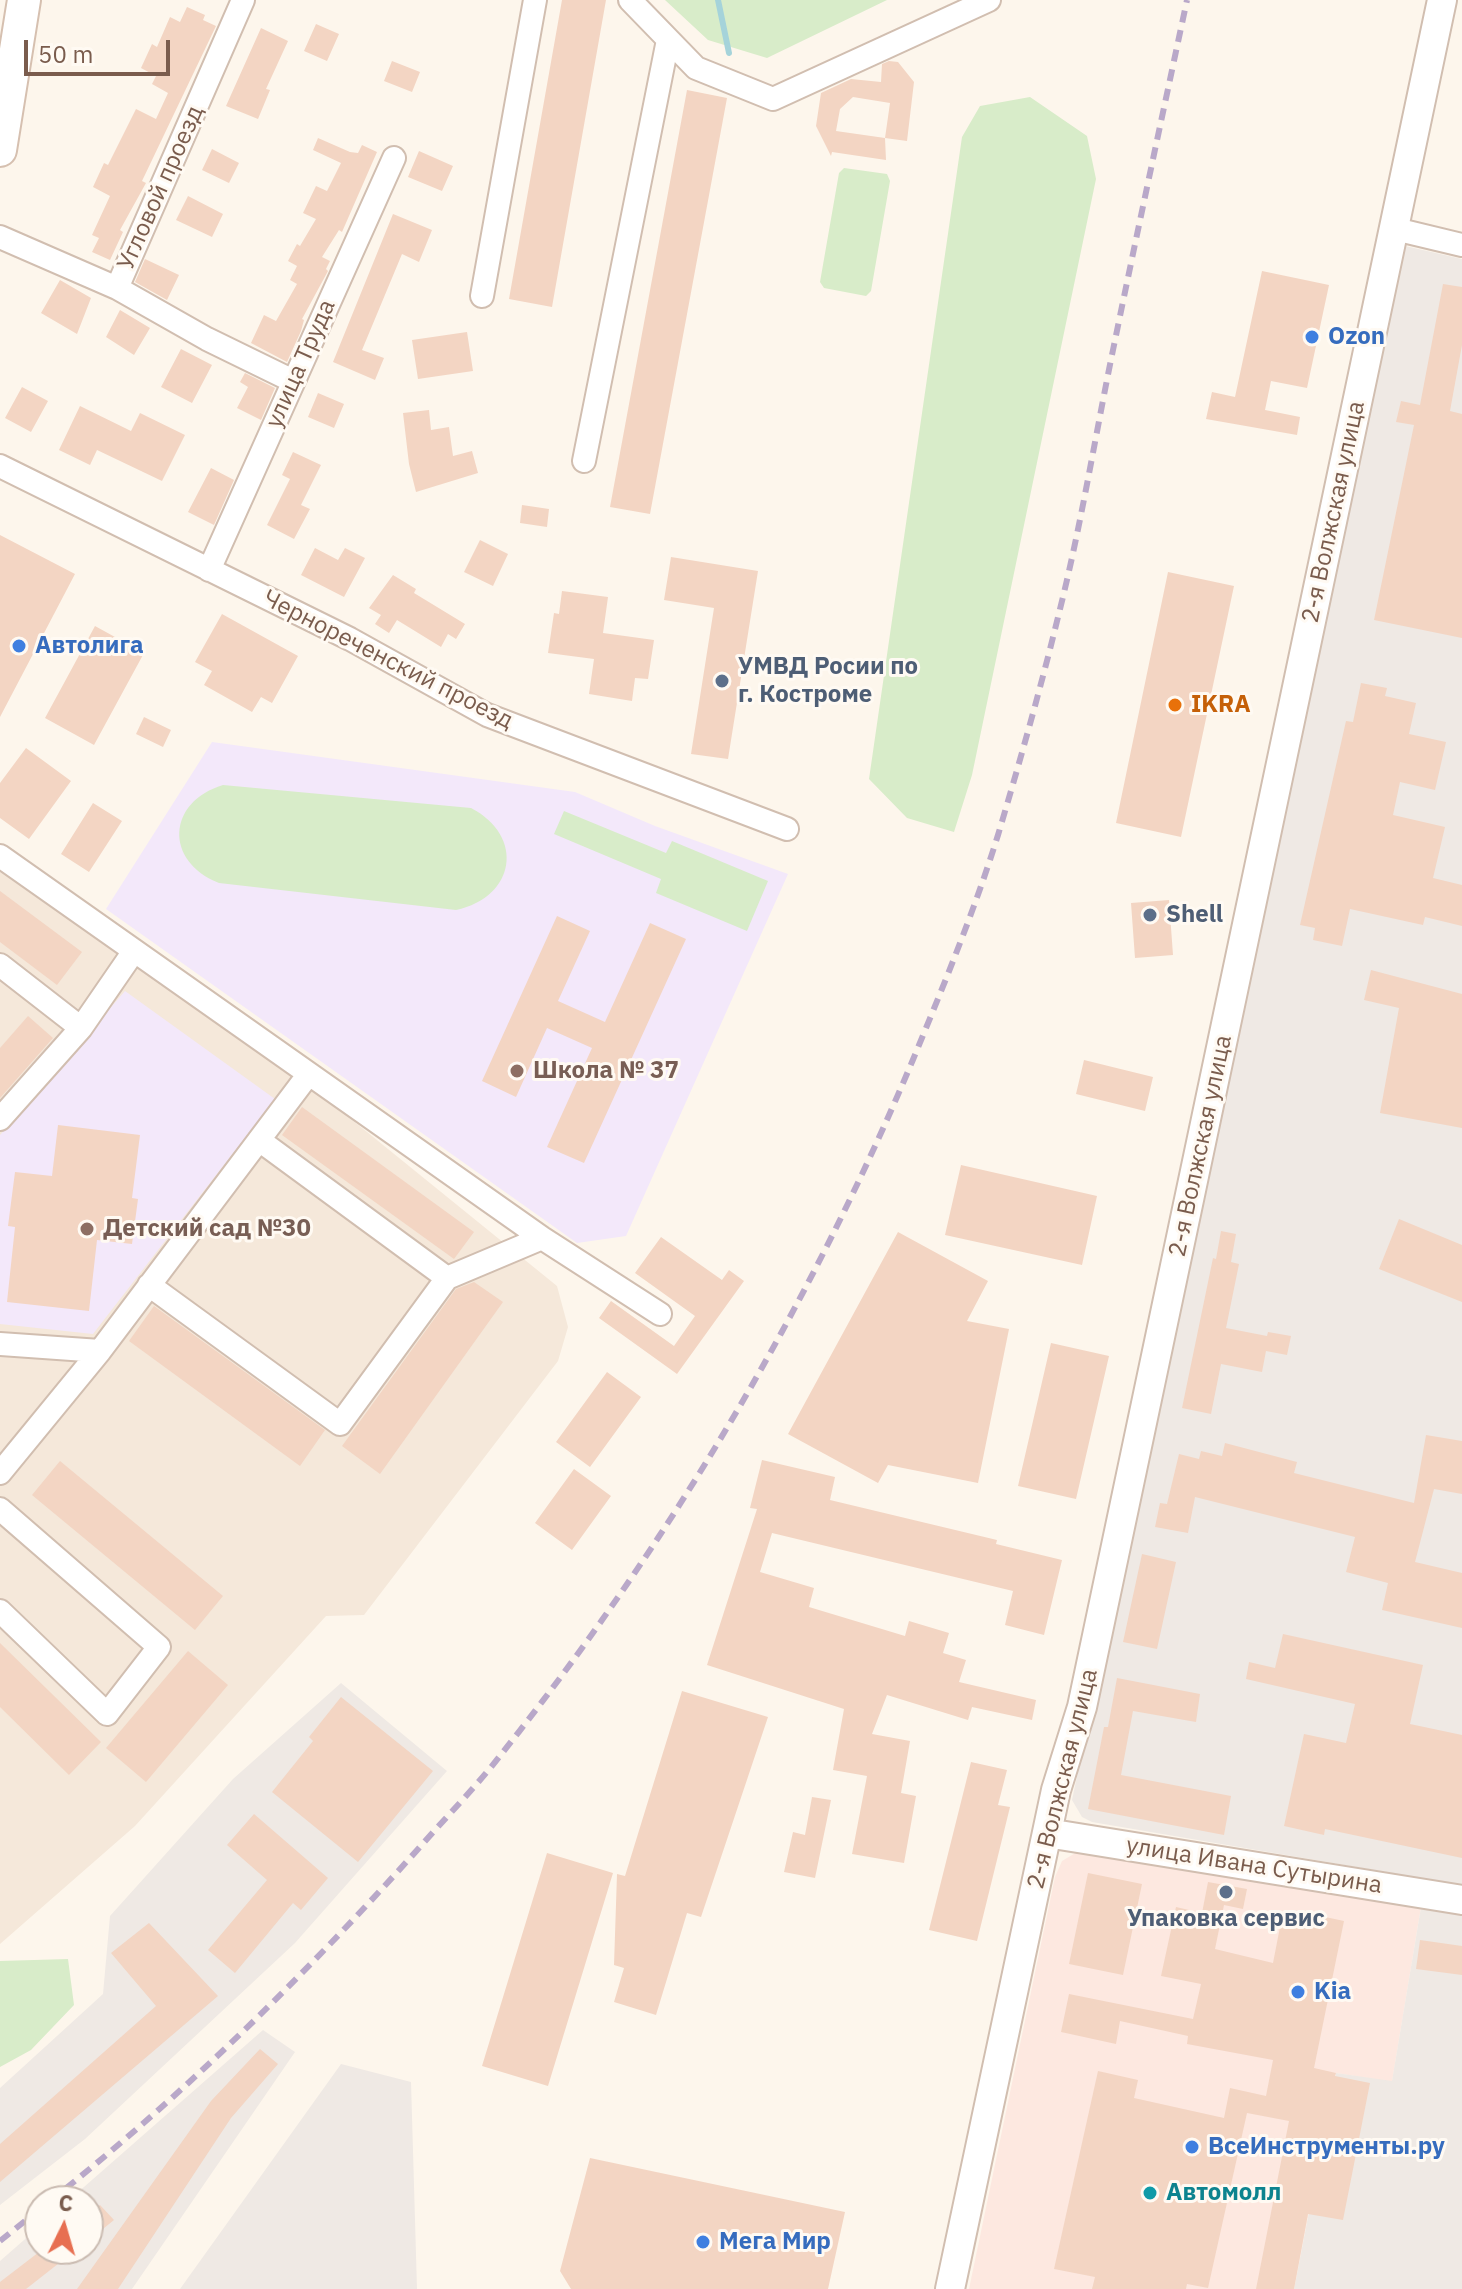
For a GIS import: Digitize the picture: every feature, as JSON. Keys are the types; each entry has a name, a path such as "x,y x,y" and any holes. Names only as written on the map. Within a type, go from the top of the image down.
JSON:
{"main road":[{"path":"0,150 8,35 24,0"}],"street":[{"name":"Угловой проезд","path":"117,288 243,0"},
{"path":"482,296 535,0"},
{"path":"630,0 696,68 773,99 989,0"},
{"name":"2-я Волжская улица","path":"950,2289 1056,1790 1082,1707 1442,0"},
{"path":"584,461 668,40"},
{"name":"улица Труда","path":"209,570 394,158"},
{"path":"1395,229 1462,245"},
{"name":"Угловой проезд","path":"0,237 117,288 207,339 293,381"},
{"name":"Чернореченский проезд","path":"0,466 350,639 487,715 787,829"},
{"path":"0,856 542,1238 660,1314"},
{"path":"0,1119 81,1028 134,951"},
{"path":"0,965 81,1028"},
{"path":"0,1473 100,1351 308,1075"},
{"path":"259,1140 447,1278"},
{"path":"149,1285 340,1424 447,1278 542,1238"},
{"path":"0,1344 100,1351"},
{"path":"0,1509 159,1647 107,1714 0,1611"},
{"name":"улица Ивана Сутырина","path":"1047,1833 1462,1900"}],"shaded area":[{"path":"1401,245 1462,259 1462,1885 1092,1822 1082,1817 1072,1800"},
{"name":"Школа № 37","path":"212,742 575,792 655,826 788,874 626,1236 577,1243 106,909"},
{"path":"0,868 293,1072 557,1286 568,1327 558,1361 364,1615 326,1616 135,1826 0,1944"},
{"name":"Детский сад №30","path":"125,991 275,1099 93,1334 0,1324 0,1135"},
{"path":"341,1683 447,1771 295,1943 85,2139 0,2205 0,2088 103,1994 110,1916 233,1779"},
{"path":"1077,1852 1421,1907 1392,2082 1336,2073 1294,2289 969,2289 1055,1877 1062,1861"},
{"path":"1421,1907 1462,1914 1462,2289 1294,2289 1336,2073 1392,2081"},
{"path":"263,2030 295,2052 132,2289 0,2289 0,2261 24,2240 24,2265 104,2265 104,2185 86,2185"},
{"path":"341,2064 411,2082 417,2289 180,2289"}],"green space":[{"path":"665,0 887,0 767,58 708,40"},
{"path":"1030,97 1087,136 1096,179 972,775 954,832 907,818 869,779 962,137 980,106"},
{"path":"844,168 887,174 890,181 871,291 866,296 824,288 820,282 839,173"},
{"path":"223,785 471,808 488,820 500,834 506,849 506,865 491,893 476,903 456,910 219,883 201,873 189,861 181,847 179,832 191,804 204,793"},
{"path":"564,811 666,853 672,841 768,881 747,931 656,893 661,879 554,834"},
{"path":"68,1959 74,2005 31,2050 0,2067 0,1961"}],"building":[{"path":"562,0 606,0 552,307 509,299"},
{"path":"187,7 205,15 203,20 216,26 142,181 146,183 120,230 123,232 110,260 92,252 99,238 92,235 110,196 93,187 104,163 108,165 136,109 156,119 168,93 152,84 156,76 141,68 152,44 157,47 170,17 180,22"},
{"path":"316,24 339,34 327,61 304,51"},
{"path":"261,28 288,41 266,89 270,90 258,119 226,106"},
{"path":"392,61 420,72 412,92 384,81"},
{"path":"898,62 914,82 907,141 885,138 886,160 832,152 831,156 816,126 821,93 851,79 881,82 882,64","holes":["853,97 890,103 885,138 836,131 840,109"]},
{"path":"687,90 727,98 650,514 610,507"},
{"path":"318,138 350,152 358,153 362,145 377,152 342,232 339,230 322,257 330,261 328,271 302,319 301,331 287,362 251,343 264,315 276,321 297,284 290,280 297,266 288,261 316,219 303,213 316,186 327,191 341,163 313,150"},
{"path":"212,149 239,163 229,183 202,170"},
{"path":"419,151 453,166 442,191 408,177"},
{"path":"188,196 223,214 212,237 176,220"},
{"path":"393,214 432,230 419,262 402,254 362,350 384,358 375,380 333,362"},
{"path":"145,259 179,275 167,300 135,282"},
{"path":"1262,271 1329,285 1307,388 1271,381 1265,410 1300,417 1297,435 1206,419 1212,392 1235,397"},
{"path":"60,280 91,298 77,334 41,313"},
{"path":"1443,284 1462,287 1462,345 1450,411 1462,414 1462,638 1374,620 1414,425 1396,422 1401,401 1420,405"},
{"path":"120,310 150,328 134,355 106,337"},
{"path":"467,332 473,371 418,379 412,340"},
{"path":"181,349 212,365 192,403 161,387"},
{"path":"245,373 275,388 261,420 237,408 248,387 240,382"},
{"path":"22,387 48,401 31,432 5,418"},
{"path":"318,393 344,404 334,428 308,417"},
{"path":"80,406 131,431 140,413 185,435 162,481 97,450 90,465 59,450"},
{"path":"429,410 431,430 449,427 453,456 472,451 478,473 416,492 403,413"},
{"path":"293,452 321,465 301,505 310,509 294,539 267,525 290,479 282,475"},
{"path":"211,468 234,480 214,525 188,512"},
{"path":"522,505 549,509 547,527 520,523"},
{"name":"Автолига","path":"0,535 75,574 0,717"},
{"path":"480,540 508,554 493,586 464,572"},
{"path":"315,548 338,560 345,548 365,558 344,597 301,575"},
{"name":"УМВД Росии по г. Костроме","path":"671,557 758,571 728,759 691,754 714,608 664,600"},
{"name":"IKRA","path":"1168,572 1234,586 1181,837 1116,823"},
{"path":"393,575 416,589 414,593 465,624 456,639 448,634 441,647 397,620 389,633 375,624 381,615 369,608"},
{"path":"562,591 608,597 603,633 654,640 648,679 635,678 632,701 589,694 594,659 548,653 554,613 559,614"},
{"path":"222,614 298,656 272,703 261,697 252,712 204,685 212,671 195,662"},
{"path":"95,626 144,653 94,745 45,718"},
{"path":"1361,683 1387,688 1385,696 1416,703 1409,734 1446,742 1435,790 1400,782 1393,815 1445,827 1433,878 1462,885 1462,926 1425,917 1423,925 1350,909 1342,946 1313,940 1315,928 1300,925 1346,721 1353,722"},
{"path":"144,717 171,730 163,747 136,734"},
{"path":"26,748 71,781 29,839 0,818 0,783"},
{"path":"93,803 122,821 89,872 61,854"},
{"path":"0,891 82,952 57,985 0,942"},
{"path":"1169,900 1173,955 1135,958 1131,903"},
{"path":"557,916 590,931 558,1001 605,1022 650,923 686,939 584,1163 547,1147 592,1048 547,1028 516,1097 482,1081"},
{"path":"1371,970 1462,994 1462,1128 1380,1113 1399,1008 1364,1000"},
{"path":"28,1016 53,1038 0,1098 0,1048"},
{"path":"1084,1060 1153,1077 1145,1111 1076,1094"},
{"path":"302,1107 474,1232 454,1259 282,1135"},
{"path":"58,1125 140,1135 132,1198 138,1199 132,1244 97,1240 89,1311 7,1302 15,1227 8,1226 15,1172 52,1176"},
{"path":"961,1165 1097,1196 1082,1265 945,1235"},
{"path":"1399,1219 1462,1245 1462,1302 1379,1269"},
{"path":"1221,1231 1236,1234 1231,1262 1239,1264 1226,1328 1267,1336 1268,1332 1291,1336 1287,1355 1266,1351 1262,1372 1221,1364 1211,1414 1182,1408"},
{"path":"898,1232 988,1281 967,1321 1009,1329 978,1483 888,1465 878,1483 788,1434"},
{"path":"661,1237 722,1280 729,1270 744,1281 677,1374 599,1318 611,1301 674,1346 695,1316 635,1273"},
{"path":"474,1282 503,1302 380,1474 342,1446 456,1289"},
{"path":"154,1306 325,1430 300,1466 129,1341"},
{"path":"1051,1343 1109,1356 1076,1499 1018,1486"},
{"path":"607,1372 641,1397 590,1467 556,1442"},
{"path":"1426,1435 1462,1441 1462,1494 1434,1489 1415,1562 1462,1573 1462,1628 1382,1610 1388,1583 1346,1572 1355,1537 1195,1497 1188,1533 1155,1527 1160,1503 1167,1504 1179,1454 1199,1459 1201,1451 1222,1456 1225,1443 1297,1462 1294,1473 1414,1503"},
{"path":"762,1460 835,1477 830,1500 997,1540 996,1544 1062,1560 1044,1635 1005,1625 1013,1591 772,1533 760,1572 814,1588 809,1607 905,1636 909,1621 949,1633 943,1653 966,1660 959,1682 1036,1700 1032,1720 972,1707 968,1720 887,1695 872,1734 910,1741 901,1793 916,1796 904,1863 852,1854 867,1776 833,1770 844,1709 707,1665 757,1509 750,1508"},
{"path":"60,1461 223,1596 195,1630 32,1495"},
{"path":"574,1469 611,1496 572,1550 535,1523"},
{"path":"1142,1554 1176,1562 1157,1649 1123,1642"},
{"path":"1283,1634 1423,1665 1410,1724 1462,1735 1462,1858 1325,1829 1324,1835 1284,1826 1304,1734 1346,1743 1355,1704 1246,1679 1249,1662 1275,1668"},
{"path":"0,1643 101,1742 69,1775 0,1707"},
{"path":"188,1651 228,1685 146,1782 106,1748"},
{"path":"1117,1678 1200,1694 1196,1722 1133,1711 1121,1775 1231,1796 1224,1835 1088,1809"},
{"path":"682,1691 768,1717 701,1917 687,1913 656,2015 614,2002 624,1968 614,1965 617,1874 625,1876"},
{"path":"341,1697 433,1771 358,1862 272,1792 313,1741 309,1737"},
{"path":"971,1762 1007,1770 998,1805 1010,1807 977,1941 929,1930"},
{"path":"812,1797 831,1800 815,1878 784,1872 793,1832 805,1835"},
{"path":"254,1814 328,1878 301,1910 293,1903 235,1973 208,1950 267,1880 227,1845"},
{"path":"547,1853 613,1873 548,2086 482,2066"},
{"path":"1088,1873 1142,1884 1123,1975 1069,1964"},
{"path":"1208,1882 1247,1889 1243,1909 1224,1905 1215,1949 1273,1963 1280,1927 1302,1912 1344,1921 1314,2068 1370,2083 1343,2220 1308,2214 1294,2289 1256,2289 1289,2121 1247,2113 1208,2288 1187,2284 1186,2289 1092,2289 1095,2277 1054,2269 1098,2071 1138,2080 1134,2098 1224,2118 1230,2088 1266,2096 1273,2060 1187,2044 1188,2036 1120,2021 1116,2044 1061,2032 1069,1994 1193,2019 1201,1984 1161,1976 1176,1907 1202,1913"},
{"path":"149,1923 218,1996 0,2182 0,2144 156,2006 111,1953"},
{"path":"1420,1940 1462,1946 1462,1975 1416,1969"},
{"path":"260,2049 278,2064 231,2118 118,2289 77,2289 94,2265 104,2265 104,2251 211,2101"},
{"name":"Мега Мир","path":"590,2158 845,2212 828,2289 571,2289 560,2271"},
{"path":"104,2209 114,2220 104,2228"},
{"path":"24,2264 57,2265 26,2289 0,2289 0,2282"}],"waterway":[{"path":"718,0 729,53"}],"railway":[{"path":"70,2185 196,2076 287,1988 493,1765 623,1590 678,1507 731,1421 828,1244 871,1154 947,978 989,864 1014,780 1067,580 1187,0"},
{"path":"0,2241 24,2222"}],"place":[{"name":"Ozon","path":"1312,337"},
{"name":"Автолига","path":"19,646"},
{"name":"УМВД Росии по г. Костроме","path":"722,681"},
{"name":"IKRA","path":"1175,705"},
{"name":"Shell","path":"1150,915"},
{"name":"Школа № 37","path":"517,1071"},
{"name":"Детский сад №30","path":"87,1229"},
{"name":"Упаковка сервис","path":"1226,1892"},
{"name":"Kia","path":"1298,1992"},
{"name":"ВсеИнструменты.ру","path":"1192,2147"},
{"name":"Автомолл","path":"1150,2193"},
{"name":"Мега Мир","path":"703,2242"}]}
